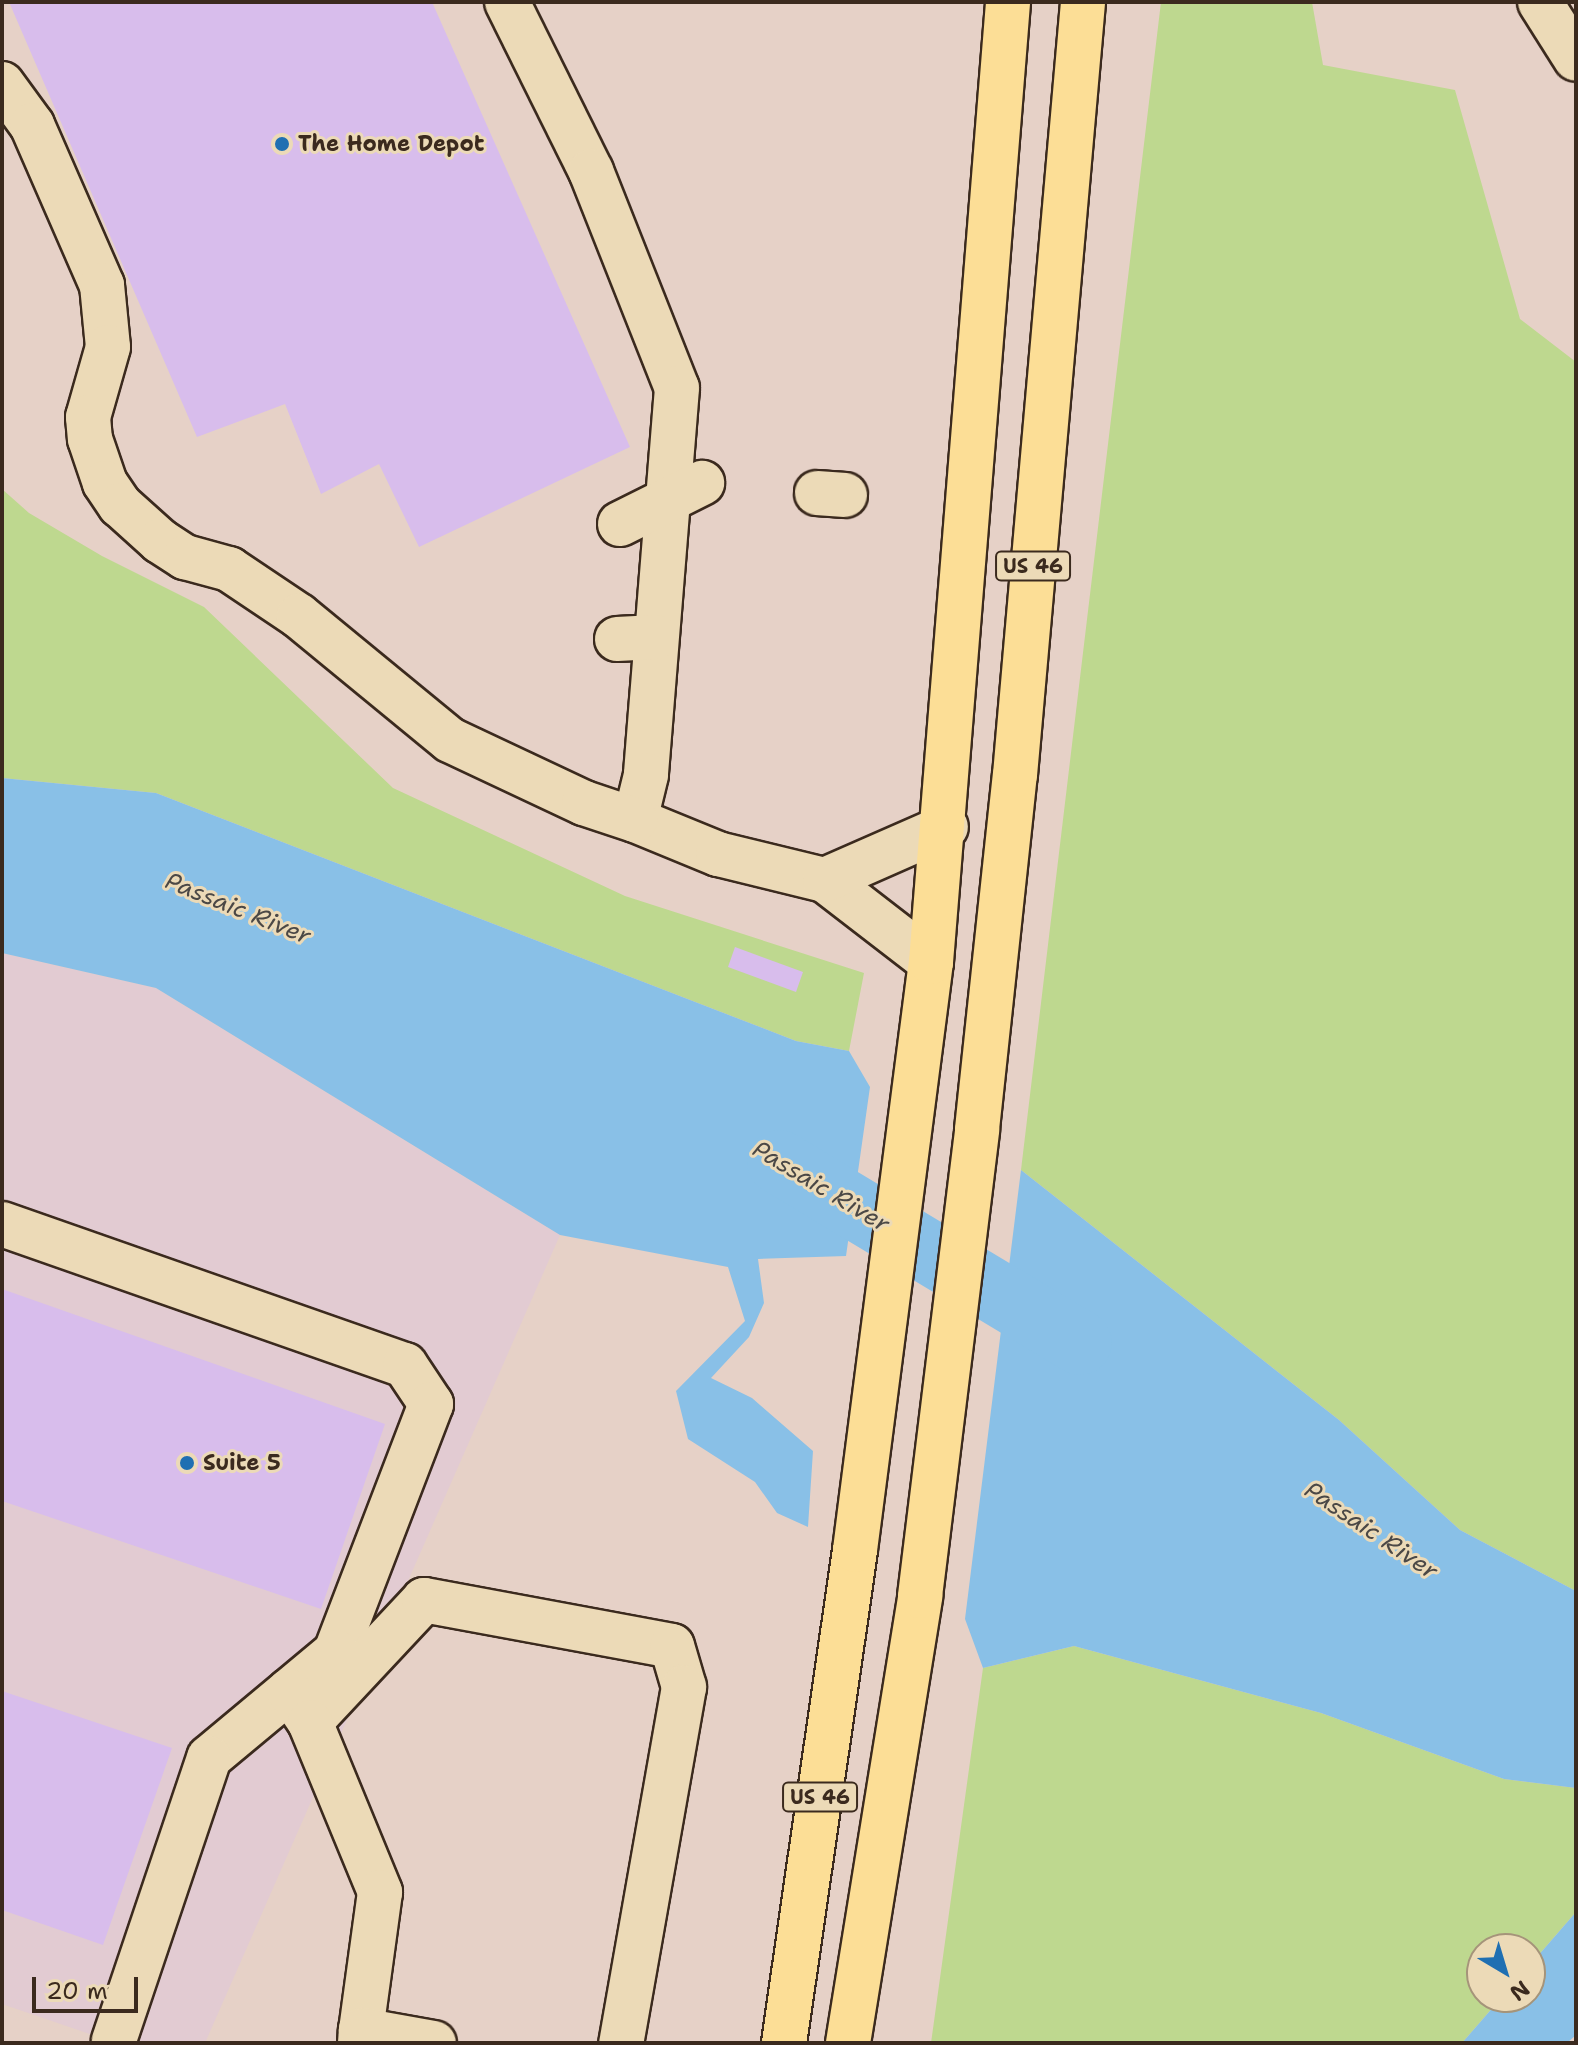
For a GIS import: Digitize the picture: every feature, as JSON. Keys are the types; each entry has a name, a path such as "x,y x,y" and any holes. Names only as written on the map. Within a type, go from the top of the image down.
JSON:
{"highway":[{"path":"996,2 1000,115"},
{"name":"US 46","path":"784,2043 855,1550 946,827 1008,2"},
{"name":"US 46","path":"848,2043 920,1596 977,1129 1015,775 1083,2"}],"lane":[{"path":"507,2 591,171 674,372 686,492 636,638 646,775 635,820"},
{"path":"1540,2 1576,59"},
{"path":"2,84 32,125 102,285 108,347 89,428 96,461 120,505 160,541 185,557 229,569 358,646 445,719 584,803 718,854 825,880 931,962"},
{"path":"620,524 686,492"},
{"path":"825,880 946,827"},
{"path":"2,1224 405,1365 431,1404 336,1652 300,1706"},
{"path":"107,2040 209,1758 300,1706 424,1600 672,1646 684,1687 621,2043"},
{"path":"300,1706 380,1892 360,2037 434,2043"}],"shaded area":[{"path":"2,953 156,988 560,1235 205,2043 116,2043 2,2004"}],"green space":[{"path":"1161,2 1312,2 1323,65 1455,90 1520,319 1576,362 1576,1591 1460,1530 1339,1420 1021,1170"},
{"path":"2,489 29,513 102,556 204,607 393,788 625,896 864,973 849,1051 796,1041 156,793 2,778"},
{"path":"1074,1646 1321,1713 1504,1779 1576,1788 1576,1912 1546,1947 1546,1933 1466,1933 1466,2013 1488,2013 1462,2043 931,2043 983,1668"}],"water":[{"path":"2,778 156,793 796,1041 849,1051 870,1087 846,1256 758,1259 764,1303 749,1337 711,1378 752,1398 813,1451 808,1527 777,1513 755,1482 688,1439 676,1391 745,1321 728,1267 560,1235 156,988 2,953"},
{"path":"1021,1170 1339,1420 1460,1530 1576,1591 1576,1788 1504,1779 1321,1713 1074,1646 983,1668 965,1619"},
{"path":"1576,1912 1576,2035 1567,2043 1462,2043 1488,2013 1546,2013 1546,1947"}],"building":[{"name":"The Home Depot","path":"9,2 432,2 630,447 419,547 379,464 321,494 285,404 197,437"},
{"path":"735,947 803,972 796,992 728,967"},
{"name":"Suite 5","path":"2,1289 385,1424 321,1609 2,1501"},
{"path":"2,1691 172,1748 103,1945 2,1910"}],"waterway":[{"name":"Passaic River","path":"779,1162 1080,1343"}],"place":[{"name":"The Home Depot","path":"282,144"},
{"name":"Suite 5","path":"187,1463"}]}
